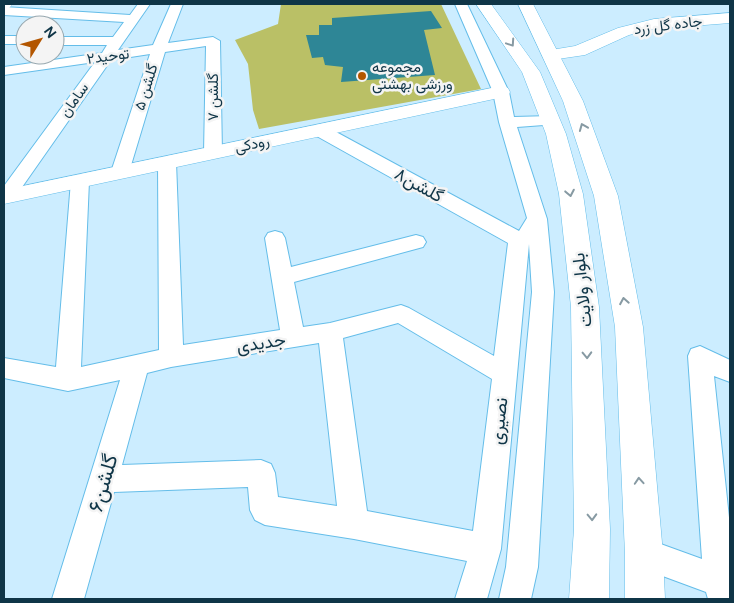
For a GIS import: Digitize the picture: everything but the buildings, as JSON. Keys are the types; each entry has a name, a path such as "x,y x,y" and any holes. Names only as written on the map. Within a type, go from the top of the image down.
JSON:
{"main road":[{"name":"بلوار ولایت","path":"483,4 531,72 551,121 571,194 585,307 592,529 589,599"},
{"path":"525,4 570,94 587,137 606,196 629,327 644,554 645,599"},
{"name":"جاده گل زرد","path":"551,55 579,51 624,31 654,24 730,18"},
{"name":"رودکی","path":"5,197 501,92"}],"street":[{"name":"سامان","path":"5,197 144,4"},
{"name":"گلشن ۵","path":"120,172 159,48 177,4"},
{"path":"461,4 501,92 507,122 537,219 543,292 522,567 515,599"},
{"path":"4,11 133,19"},
{"path":"65,41 117,40"},
{"name":"توحید۲","path":"4,71 213,41"},
{"name":"گلشن ۷","path":"213,41 213,153"},
{"path":"507,122 551,121"},
{"name":"گلشن۸","path":"319,130 519,240"},
{"path":"167,162 171,357"},
{"path":"68,380 80,181"},
{"path":"519,240 537,219"},
{"path":"275,238 293,338"},
{"name":"نصیری","path":"471,599 486,549 519,240"},
{"path":"283,277 416,242"},
{"name":"جدیدی","path":"4,368 68,380 171,357 330,332 401,314 504,374"},
{"path":"330,332 354,524"},
{"path":"644,554 725,588 700,356 730,372"},
{"name":"گلشن۶","path":"68,599 137,366"},
{"path":"104,479 261,473 265,510 354,524 486,549"}],"green space":[{"name":"مجموعه ورزشی بهشتی","path":"281,4 441,4 481,89 259,129 253,110 248,64 235,40 278,24"}],"place":[{"name":"مجموعه ورزشی بهشتی","path":"362,76"}]}
